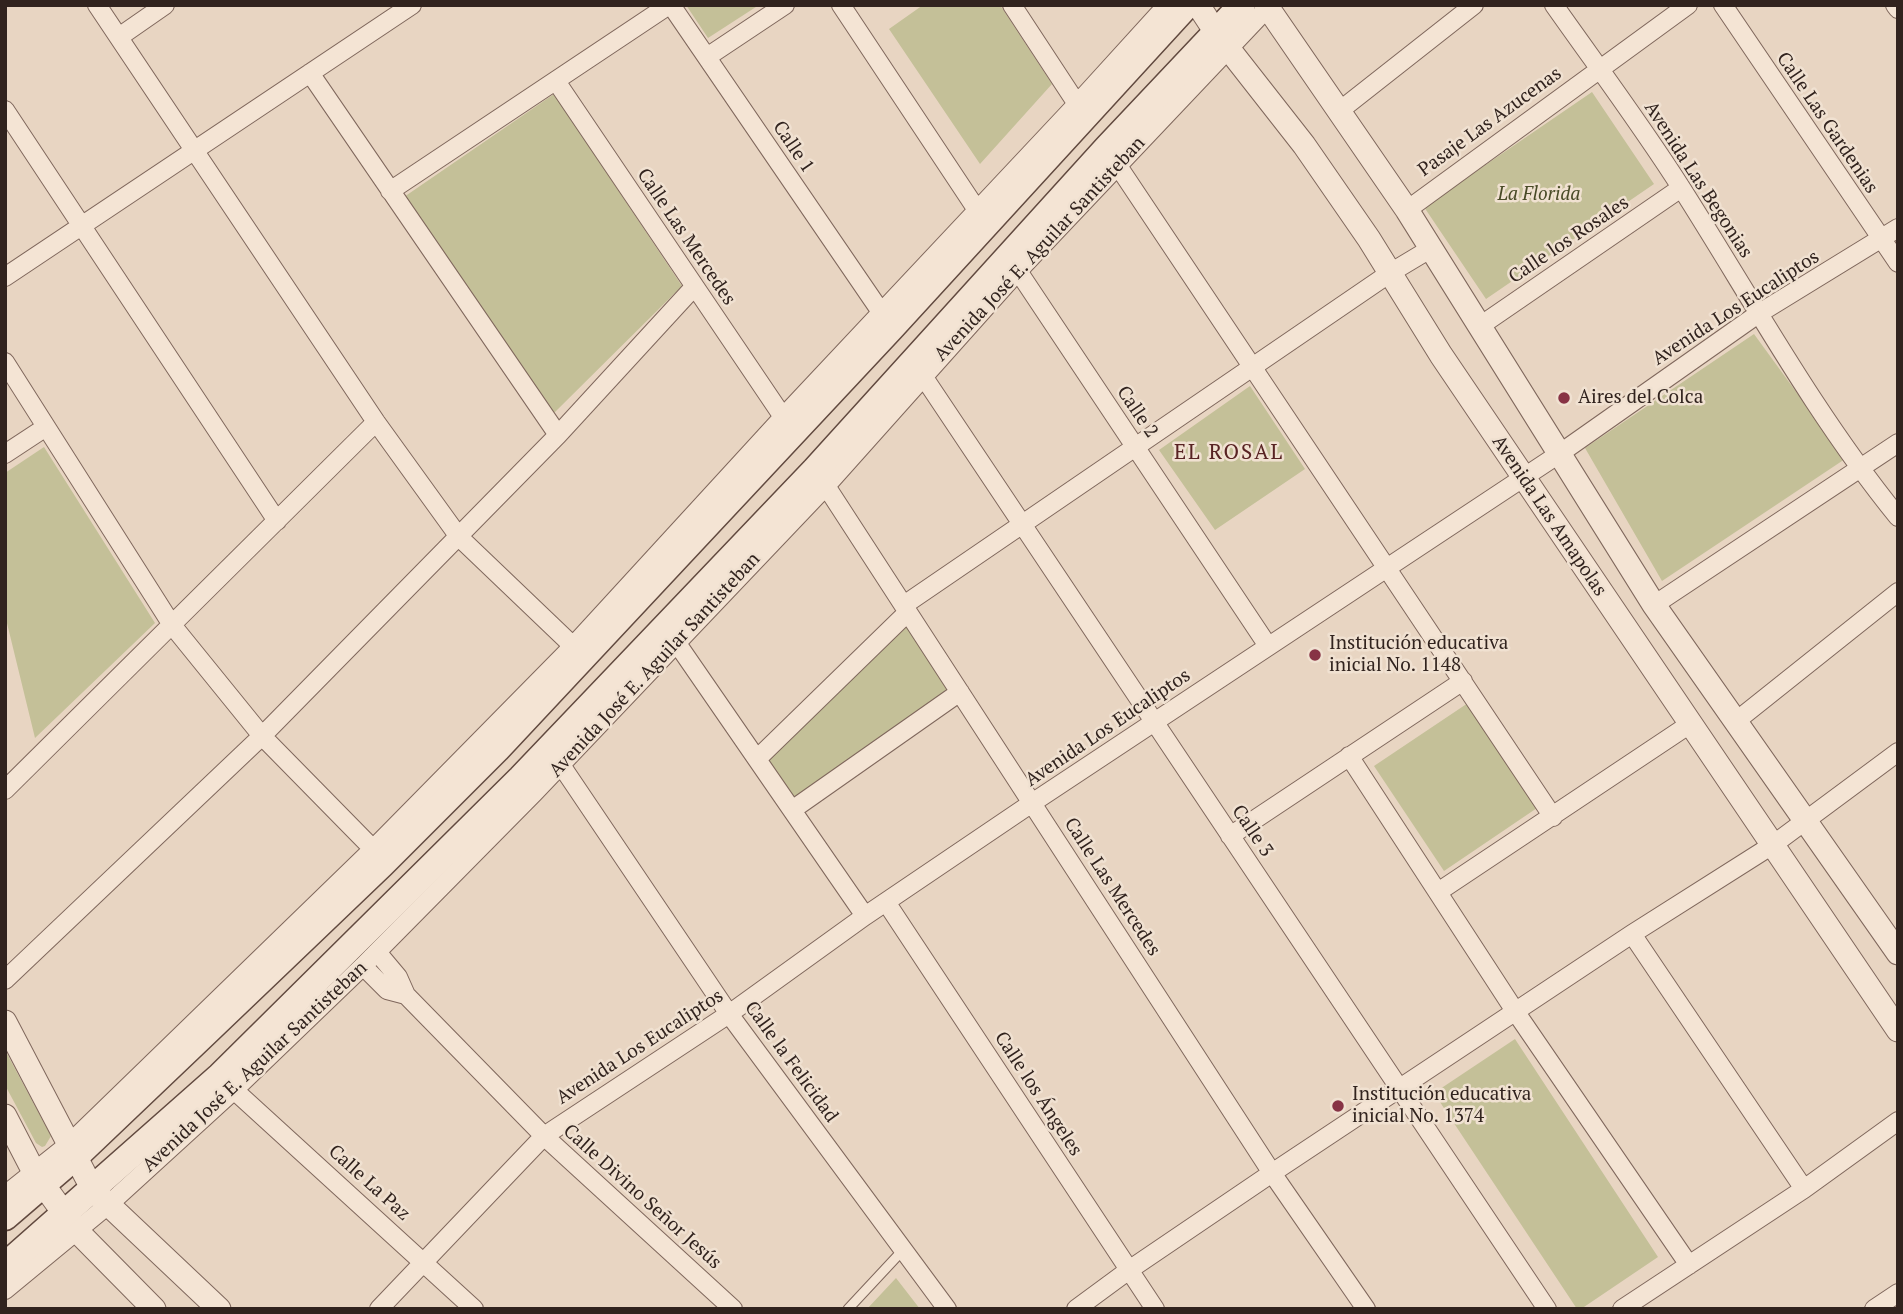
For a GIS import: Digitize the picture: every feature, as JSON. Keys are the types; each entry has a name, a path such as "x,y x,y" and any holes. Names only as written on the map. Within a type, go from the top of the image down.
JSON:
{"main road":[{"path":"5,1217 39,1179 382,864 497,749 935,281 1187,5"},
{"name":"Avenida José E. Aguilar Santisteban","path":"5,1266 71,1223 101,1197 521,778 824,460 1107,148 1261,6"}],"street":[{"path":"97,5 376,422 459,537 573,646"},
{"path":"118,37 165,5"},
{"path":"5,277 412,5"},
{"path":"390,191 670,5"},
{"name":"Calle 1","path":"670,5 881,312"},
{"path":"707,57 785,5"},
{"path":"841,5 977,210"},
{"path":"1012,5 1077,104"},
{"path":"72,1150 573,646 1167,5"},
{"name":"Avenida Las Amapolas","path":"1198,5 1304,145 1441,355 1898,1030"},
{"path":"1338,112 1474,5"},
{"name":"Avenida Las Begonias","path":"1555,5 1681,188 1858,469 1898,517"},
{"name":"Pasaje Las Azucenas","path":"1407,210 1688,5"},
{"name":"Calle Las Gardenias","path":"1723,5 1898,263"},
{"name":"Avenida Las Amapolas","path":"1261,6 1407,210 1654,605 1898,953"},
{"name":"Avenida José E. Aguilar Santisteban","path":"101,1197 234,1090 377,952 561,765 826,486 1018,271 1118,166 1223,41"},
{"path":"310,73 558,435"},
{"name":"Calle Las Mercedes","path":"556,80 783,417"},
{"path":"6,112 277,521"},
{"path":"1118,166 1553,817"},
{"name":"Calle los Rosales","path":"1480,326 1681,188"},
{"name":"Avenida Los Eucaliptos","path":"379,1309 544,1136 729,1014 865,916 1032,803 1559,454 1758,314 1898,228"},
{"path":"757,760 906,609 1022,524 1390,273 1430,249"},
{"name":"Calle 2","path":"1018,271 1268,646"},
{"path":"5,980 262,736 558,435 694,287"},
{"path":"5,362 172,625 262,736 373,849"},
{"name":"Calle 3","path":"923,376 1547,1309"},
{"path":"5,790 376,422"},
{"path":"5,454 46,427"},
{"path":"1654,605 1898,443"},
{"name":"Calle Las Mercedes","path":"826,486 1272,1173 1366,1309"},
{"path":"1735,722 1898,592"},
{"path":"676,642 865,916"},
{"path":"1230,836 1463,681"},
{"path":"792,810 960,692"},
{"path":"1438,892 1690,724"},
{"path":"1076,1309 1272,1173 1632,934 1774,844 1898,752"},
{"path":"1349,756 1515,1012 1689,1265"},
{"name":"Calle la Felicidad","path":"561,765 729,1014 947,1309"},
{"name":"Calle los Ángeles","path":"886,902 1155,1309"},
{"path":"1632,934 1804,1189"},
{"name":"Calle Divino Señor Jesús","path":"377,952 398,977 406,995 544,1136 733,1309"},
{"name":"Calle Divino Señor Jesús","path":"363,965 387,990 406,995"},
{"path":"5,1022 72,1150 101,1197 219,1309"},
{"name":"Calle La Paz","path":"234,1090 474,1309"},
{"path":"5,1116 39,1179 71,1223 154,1309"},
{"path":"1622,1309 1804,1189 1898,1121"},
{"path":"5,1195 39,1179"},
{"name":"Avenida José E. Aguilar Santisteban","path":"5,1290 71,1223"},
{"path":"1874,1309 1898,1293"}],"lane":[{"path":"848,1309 903,1250"}],"green space":[{"path":"686,5 759,5 708,38"},
{"path":"923,5 1000,5 1052,84 980,164 889,29"},
{"name":"La Florida","path":"1592,92 1654,184 1486,299 1424,207"},
{"path":"554,94 682,286 553,414 404,197"},
{"path":"1754,334 1845,459 1662,581 1585,448"},
{"path":"1250,386 1305,469 1215,530 1159,450"},
{"path":"44,447 155,623 35,738 5,615 5,473"},
{"path":"908,622 954,696 794,800 767,758"},
{"path":"1468,703 1537,808 1444,871 1374,766"},
{"path":"1515,1039 1658,1257 1581,1309 1577,1309 1434,1093"},
{"path":"5,1050 51,1136 45,1146 36,1143 5,1085"},
{"path":"896,1278 920,1309 867,1309"}],"place":[{"name":"Aires del Colca","path":"1564,398"},
{"name":"Institución educativa inicial No. 1148","path":"1315,655"},
{"name":"Institución educativa inicial No. 1374","path":"1338,1106"}],"district":[{"name":"EL ROSAL","path":"1229,453"}]}
